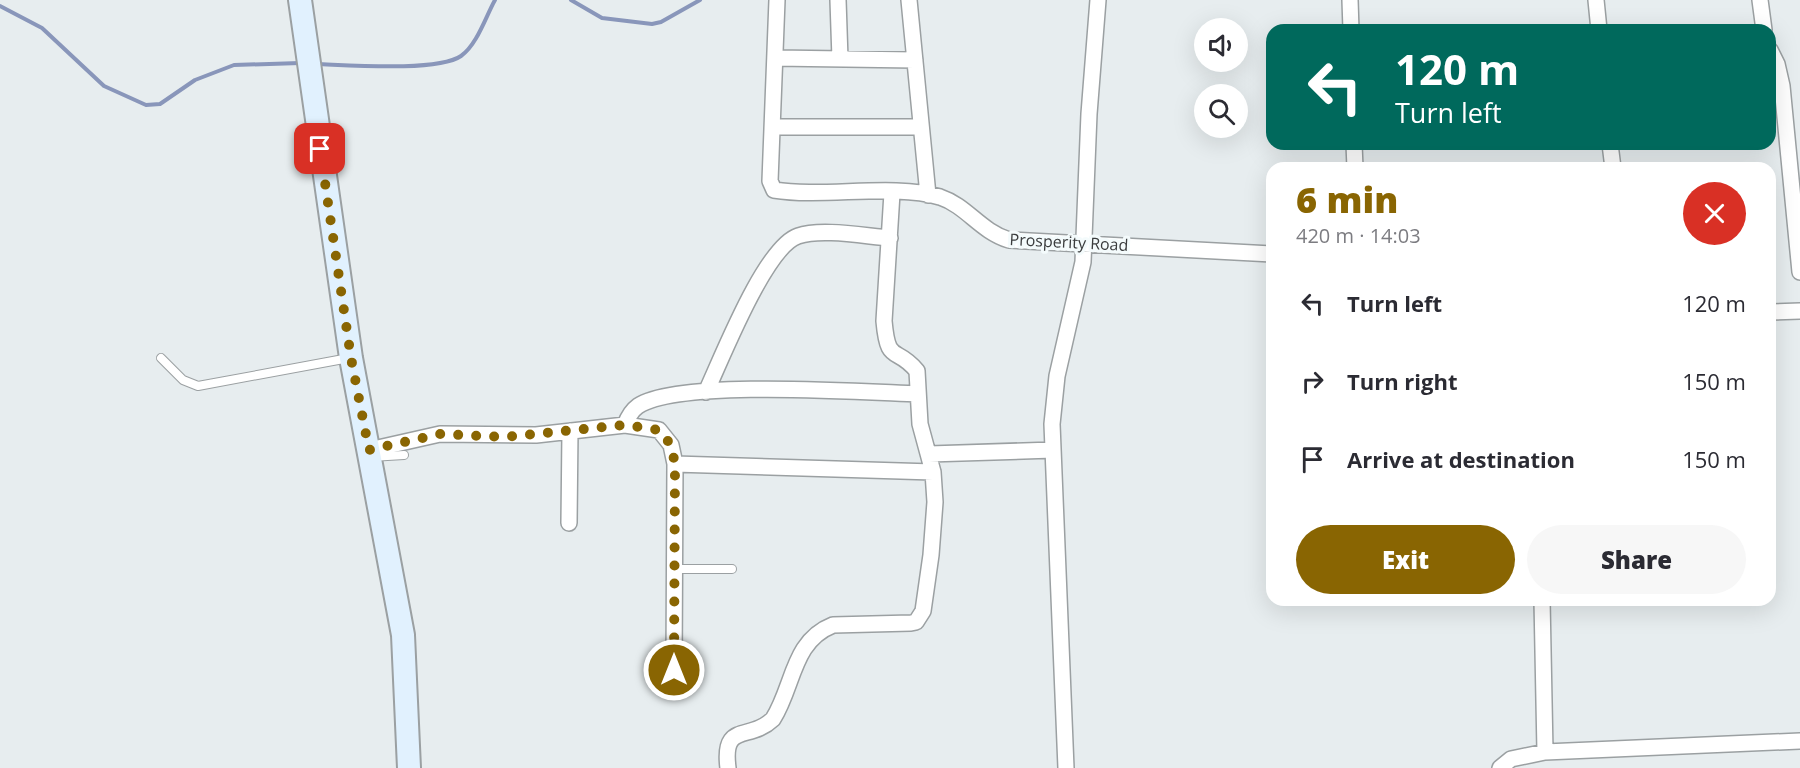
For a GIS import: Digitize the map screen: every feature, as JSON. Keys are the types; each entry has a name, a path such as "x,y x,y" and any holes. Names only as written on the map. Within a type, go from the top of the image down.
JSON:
{"street":[{"path":"300,0 351,358 403,635 409,768"},
{"path":"777,0 772,127 921,127"},
{"path":"838,0 840,59"},
{"path":"909,0 928,195"},
{"path":"1066,768 1052,424 1057,376 1079,283 1084,244 1089,114 1098,0"},
{"path":"1350,0 1351,24"},
{"path":"1596,0 1598,24"},
{"path":"1760,0 1763,24"},
{"path":"774,58 915,60"},
{"path":"1776,62 1782,86 1800,272"},
{"name":"Prosperity Road","path":"772,127 772,189 928,195 953,202 980,227 1002,238 1026,242 1266,254"},
{"path":"729,768 726,747 729,741 741,733 766,726 773,719 781,706 798,658 807,641 822,629 842,624 911,623 920,617 926,596 934,530 933,472 920,424 916,371 912,365 892,353 886,342 884,321 892,193"},
{"path":"706,392 759,282 788,240 801,235 818,233 890,238"},
{"path":"1776,312 1800,311"},
{"path":"625,425 629,414 638,406 674,396 706,392 766,390 918,394"},
{"path":"369,454 440,434 504,437 625,425 659,430 671,445 675,464 674,670"},
{"path":"569,523 570,431"},
{"path":"929,454 1053,450"},
{"path":"675,464 933,472"},
{"path":"1542,606 1545,752"},
{"path":"1500,768 1511,759 1545,752 1800,741"}],"lane":[{"path":"161,358 183,380 198,386 351,358"},
{"path":"369,454 404,455"},
{"path":"675,569 732,569"}],"waterway":[{"path":"317,64 413,66 449,61 461,56 472,45 495,0"},
{"path":"571,0 602,18 652,24 661,22 700,0"},
{"path":"0,6 42,28 104,86 146,105 160,104 195,80 234,65 300,63"}],"route":[{"path":"320,149 351,358 369,450 440,434 504,437 625,425 648,426 659,430 671,445 675,464 674,670"}]}
